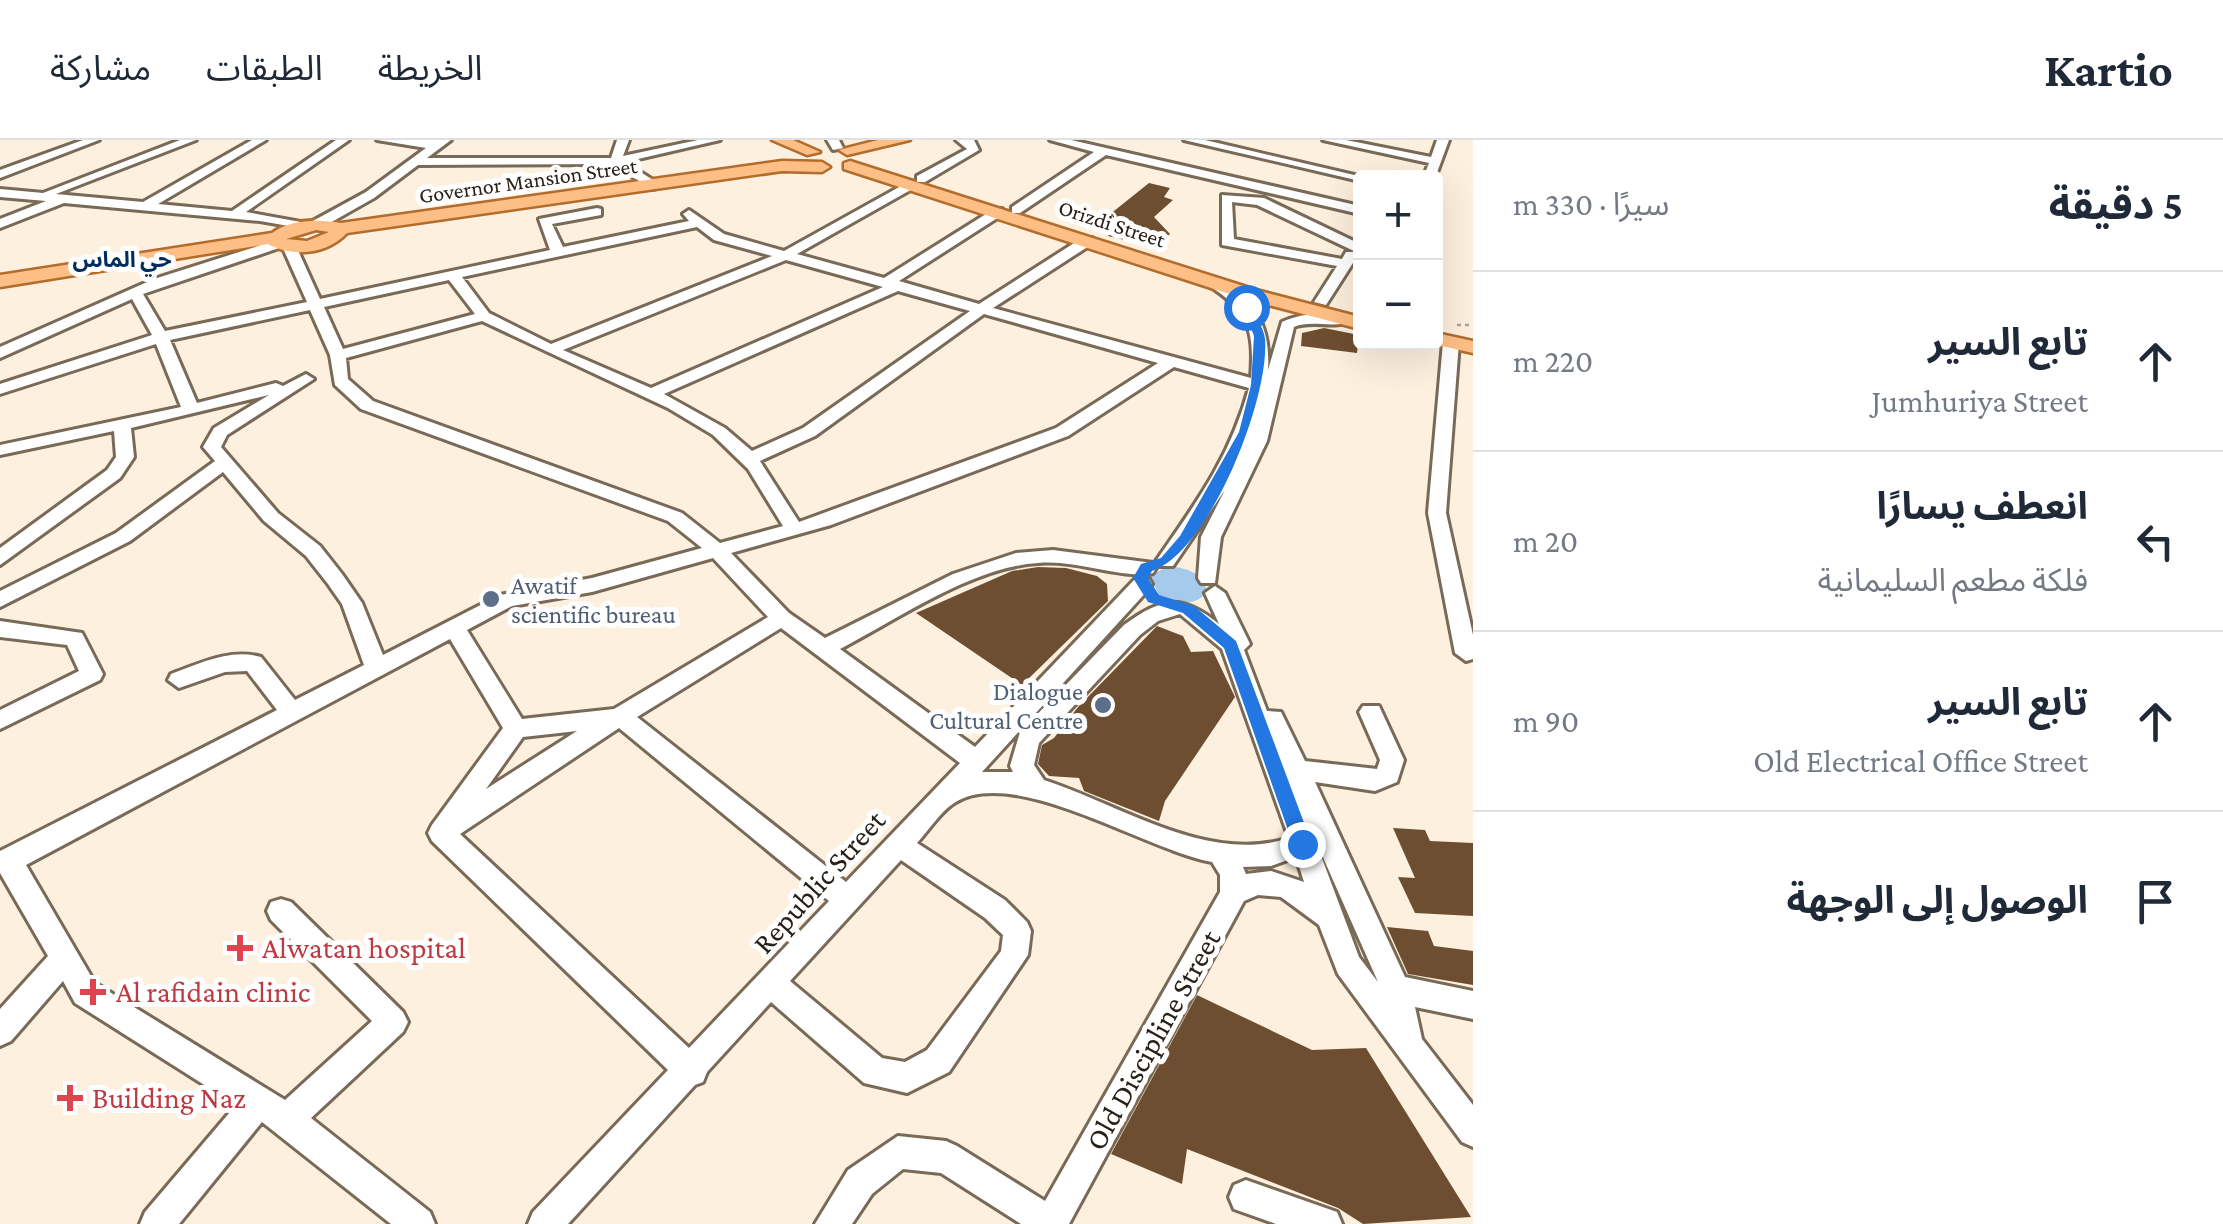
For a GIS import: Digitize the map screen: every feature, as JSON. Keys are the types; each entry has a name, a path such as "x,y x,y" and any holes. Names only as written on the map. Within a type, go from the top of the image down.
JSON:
{"main road":[{"path":"779,140 814,158"},
{"path":"848,154 903,140"},
{"name":"Governor Mansion Street","path":"279,243 308,226 337,231 848,154"},
{"name":"Orizdi Street","path":"848,154 915,182 1321,302 1353,317"},
{"name":"Orizdi Street","path":"1007,211 1210,280 1353,317"},
{"name":"Governor Mansion Street","path":"0,281 228,247 320,243 337,231"},
{"path":"1450,332 1473,347"}],"street":[{"path":"41,196 190,140"},
{"path":"147,205 260,140"},
{"path":"234,214 343,140"},
{"path":"384,140 441,143"},
{"path":"615,160 623,140"},
{"path":"642,140 677,149"},
{"path":"415,162 615,160 714,140"},
{"path":"723,257 788,254 972,150 970,142 962,140"},
{"path":"1056,140 1260,192 1353,209"},
{"path":"1190,140 1353,176"},
{"path":"1246,152 1254,140"},
{"path":"1329,140 1434,161"},
{"path":"1431,170 1443,140"},
{"path":"0,174 87,141"},
{"path":"0,192 234,214 308,226 370,195 441,143"},
{"path":"648,394 893,283 1104,151"},
{"path":"1260,192 1266,156"},
{"path":"615,160 652,184"},
{"path":"1343,262 1227,242 1226,198 1260,192 1353,244"},
{"path":"337,231 370,195"},
{"path":"0,224 63,198"},
{"path":"558,252 544,222 597,212"},
{"path":"0,389 161,337 558,252 692,218 723,257"},
{"path":"749,460 809,432 982,308 1087,241"},
{"path":"0,353 135,292 279,243 312,304 338,363 337,380 347,393 367,406 655,506 715,550 782,618 822,650 974,760"},
{"path":"550,350 723,257 788,254 982,308 1256,392 1258,326 1236,298 1210,280"},
{"path":"1321,302 1343,262 1353,254"},
{"path":"453,275 484,316 648,394 734,443 794,529"},
{"path":"135,292 161,337 191,410"},
{"path":"376,666 352,603 335,579 313,551 271,517 212,447 220,432 338,363 484,316"},
{"path":"1035,787 1022,766 1028,739 1132,630 1151,616 1208,605 1212,585 1211,538 1258,441 1288,326 1303,318 1353,318"},
{"path":"1450,332 1438,513 1466,653"},
{"path":"418,1224 287,1119 85,993 4,861 507,600 592,585 794,529 1062,432 1165,365"},
{"path":"0,450 122,426 306,380"},
{"name":"Republic Street","path":"545,1224 692,1071 1151,571 1219,486 1256,392"},
{"path":"0,558 114,474 125,458 122,426"},
{"path":"0,600 123,537 225,462"},
{"path":"822,650 1003,561 1040,556 1151,571 1190,566 1212,585 1396,990 1409,1042"},
{"path":"1151,571 1154,598 1182,609 1231,645 1330,919 1363,988 1409,1042 1473,1131"},
{"path":"441,833 782,618"},
{"path":"454,627 516,729"},
{"path":"0,629 74,638 92,674 0,720"},
{"path":"179,680 223,664 253,663 290,710"},
{"path":"1296,770 1374,780 1388,775 1392,760 1371,712"},
{"path":"441,833 516,729 621,717 847,899"},
{"path":"936,801 981,782 1035,787 1222,854 1276,856 1302,844"},
{"path":"441,833 692,1071"},
{"path":"772,983 875,1072 907,1078 938,1060 1014,955 1018,931 995,908 897,844"},
{"path":"1222,854 1233,874 1234,894"},
{"path":"1234,894 1244,886 1272,883 1304,895 1330,919"},
{"name":"Old Discipline Street","path":"1051,1224 1234,894"},
{"path":"281,910 392,1022 287,1119"},
{"path":"0,1031 64,960"},
{"path":"1396,990 1473,1005"},
{"path":"158,1224 258,1101"},
{"path":"832,1224 860,1182 898,1152 946,1156 1051,1224"},
{"path":"1246,1197 1325,1224"}],"path":[{"path":"1450,332 1473,325"}],"water":[{"path":"1168,566 1198,576 1207,592 1191,602 1159,595 1150,576"}],"building":[{"path":"1149,183 1170,188 1164,197 1173,200 1154,217 1170,234 1154,247 1108,236 1109,215"},
{"path":"1324,328 1353,334 1353,350 1357,353 1301,346 1302,333"},
{"path":"1066,568 1097,576 1107,584 1108,601 1022,685 916,613 1012,571"},
{"path":"1157,626 1183,636 1191,652 1213,651 1235,697 1165,801 1159,821 1084,791 1079,778 1049,776 1038,764 1042,745 1054,738 1078,707"},
{"path":"1393,828 1425,830 1430,841 1473,843 1473,916 1415,913 1398,877 1415,878"},
{"path":"1387,927 1428,931 1434,946 1473,951 1473,985 1408,974"},
{"path":"1197,995 1312,1050 1366,1048 1471,1217 1363,1224 1338,1208 1187,1149 1182,1184 1111,1154"}],"place":[{"name":"Awatif scientific bureau","path":"491,599"},
{"name":"Dialogue Cultural Centre","path":"1103,705"},
{"name":"Alwatan hospital","path":"240,948"},
{"name":"Al rafidain clinic","path":"93,992"},
{"name":"Building Naz","path":"70,1098"}],"district":[{"name":"حي الماس","path":"122,259"}],"route":[{"path":"1246,307 1260,336 1255,400 1245,432 1194,527 1166,561 1146,568 1141,578 1146,592 1154,598 1188,610 1231,645 1302,844"}]}
